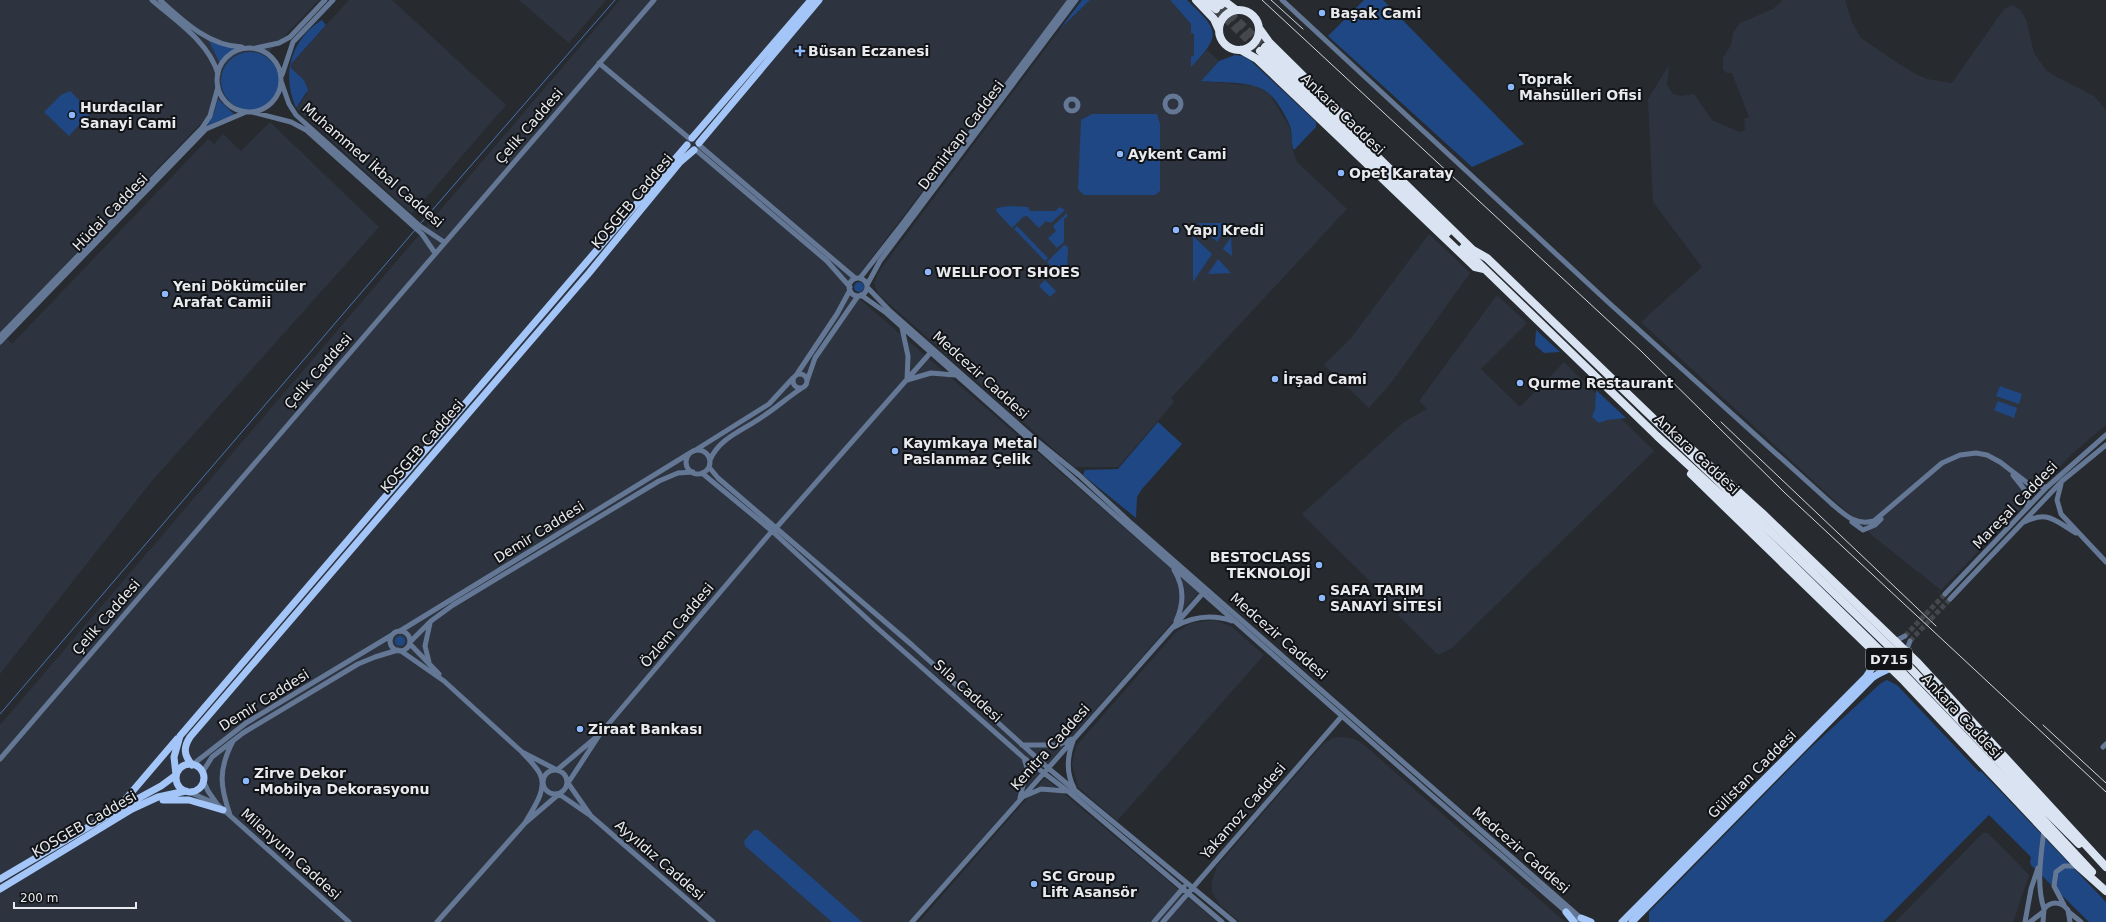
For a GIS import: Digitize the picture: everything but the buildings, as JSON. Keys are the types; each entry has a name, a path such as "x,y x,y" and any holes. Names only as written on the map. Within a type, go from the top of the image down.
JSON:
{"highway":[{"path":"1196,0 1214,19 1220,37 1227,46 1241,50 1252,45 1258,34 1258,28"},
{"path":"1206,0 1249,13 1254,17 1258,28 1269,42 1487,258"},
{"path":"1219,31 1222,20 1226,15 1236,10"},
{"name":"Ankara Caddesi","path":"1738,506 1639,405 1487,258 1473,250 1262,49 1485,270 1575,355 1657,436 1738,506 1894,651 2041,811 2106,887"},
{"name":"D715","path":"1241,50 1257,59 1474,267 1485,270"},
{"path":"1639,405 1696,452 1751,502 1895,641 2064,820 2106,867"},
{"path":"1657,436 1701,485 1881,657 2078,866 2106,892"},
{"name":"Ankara Caddesi","path":"2041,811 2106,872"}],"main road":[{"name":"KOSGEB Caddesi","path":"117,810 810,0"},
{"name":"KOSGEB Caddesi","path":"192,764 187,759 184,750 190,737 589,273 680,162 697,147 819,0"},
{"path":"696,139 697,147 690,150 689,141 696,139"},
{"name":"Gülistan Caddesi","path":"1630,918 1866,677 1881,657 1885,648 1895,641"},
{"name":"Gülistan Caddesi","path":"1622,922 1630,918 1872,678 1901,662 1906,652"},
{"name":"KOSGEB Caddesi","path":"0,879 117,810 161,786 176,775 174,757 180,736"},
{"path":"192,764 197,766 203,776 198,789 187,792 178,785 176,775 182,766 192,764"},
{"name":"KOSGEB Caddesi","path":"0,889 122,815 148,801 187,792"},
{"path":"148,801 189,800 224,810"},
{"path":"1566,912 1574,922"},
{"path":"1615,922 1630,918"},
{"path":"1581,921 1591,922"}],"street":[{"path":"152,0 204,46 213,58 218,74 218,87 222,98 229,105 249,112 266,107 274,100 279,91 288,53 293,42 333,0"},
{"path":"160,0 189,26 232,47 249,48 279,43 290,37 326,0"},
{"name":"Çelik Caddesi","path":"0,759 654,0"},
{"name":"Demirkapı Caddesi","path":"858,278 903,224 1070,0"},
{"name":"Demirkapı Caddesi","path":"867,286 880,261 1076,0"},
{"path":"1282,0 1608,302 1857,527 1863,530 1875,526 1886,513 1942,463 1949,458 1960,455 1982,454 1996,460 2030,485 2047,487"},
{"path":"218,74 222,64 229,55 238,50 249,48"},
{"path":"256,48 264,51 274,59 280,70 281,80"},
{"path":"599,63 689,141"},
{"name":"Muhammed İkbal Caddesi","path":"281,80 287,100 296,114 410,221"},
{"name":"Hüdai Caddesi","path":"0,336 202,128 210,116 218,87"},
{"name":"Muhammed İkbal Caddesi","path":"249,112 291,122 306,130 410,221 424,232 444,242"},
{"name":"Hüdai Caddesi","path":"0,342 206,130 249,112"},
{"path":"697,147 858,278 865,280 867,286 865,292 859,295 815,358 807,381 802,388 761,418 725,441 714,451 709,467 702,473 693,472 686,464 692,452 704,451 710,460"},
{"path":"697,147 827,261 850,289 859,295"},
{"name":"Muhammed İkbal Caddesi","path":"424,232 435,253"},
{"path":"802,388 795,386 795,376 837,314 850,289 851,283 858,278"},
{"name":"Medcezir Caddesi","path":"867,286 956,375 1171,566 1566,912 1581,921"},
{"name":"Medcezir Caddesi","path":"859,295 879,308 932,351 1037,441 1079,474 1581,921"},
{"path":"902,327 908,356 907,380 931,373 956,375"},
{"name":"Özlem Caddesi","path":"568,783 600,734 774,530 932,351"},
{"path":"795,376 804,374 807,381"},
{"name":"Demir Caddesi","path":"400,631 769,404 795,376"},
{"name":"Mareşal Caddesi","path":"1946,594 2047,487 2106,435"},
{"name":"Mareşal Caddesi","path":"1950,599 2062,481 2106,445"},
{"path":"709,467 718,478 774,530 912,645 1048,768 1234,922"},
{"path":"2011,471 2028,496 2028,503 2025,510"},
{"name":"Demir Caddesi","path":"410,643 431,621 454,605 659,481 678,473 693,472"},
{"name":"Sıla Caddesi","path":"702,473 774,530 875,626 1024,758 1069,792 1222,922"},
{"path":"2062,481 2058,495 2059,509 2079,534 2106,562"},
{"path":"2021,524 2036,518 2048,517 2060,522 2079,534"},
{"path":"1171,566 1180,582 1182,594 1179,613 1172,628"},
{"name":"Kenitra Caddesi","path":"912,922 1207,588"},
{"path":"1172,628 1184,622 1202,618 1220,618 1236,622"},
{"path":"431,621 425,646 427,658 432,666"},
{"path":"444,681 410,643 407,634 400,631 392,635 391,644 444,681 522,752 540,774 543,784 549,793 560,794"},
{"name":"Demir Caddesi","path":"192,764 246,723 392,635"},
{"path":"1895,641 1905,636"},
{"path":"1906,652 1910,641"},
{"path":"399,650 406,649 410,643"},
{"name":"Demir Caddesi","path":"203,776 212,757 234,739 350,669 375,656 399,650"},
{"name":"Yakamoz Caddesi","path":"1163,922 1342,716"},
{"name":"Özlem Caddesi","path":"557,770 600,734"},
{"path":"1022,745 1058,745 1075,737"},
{"path":"1075,737 1069,753 1068,767 1075,790"},
{"path":"231,816 223,793 221,774 224,760 234,739"},
{"path":"437,922 525,823 565,790 568,783 566,776 522,752"},
{"path":"1020,798 1026,768 1024,758"},
{"path":"525,823 538,798 547,773 557,770"},
{"name":"Milenyum Caddesi","path":"203,776 208,791 217,804 349,922"},
{"name":"Ayyıldız Caddesi","path":"568,783 591,816"},
{"path":"1020,798 1040,789 1069,792"},
{"name":"Milenyum Caddesi","path":"187,792 217,804"},
{"name":"Ayyıldız Caddesi","path":"560,794 591,816 713,922"},
{"path":"2043,922 2044,911 2041,896 2040,864 2044,830"},
{"path":"2025,922 2031,889 2040,864"},
{"path":"2078,866 2064,866 2056,872 2054,886 2064,905 2070,913 2081,922"},
{"path":"1154,922 1187,883"},
{"path":"2030,922 2055,903 2064,905"},
{"path":"2070,913 2070,922"}],"shaded area":[{"path":"0,0 319,0 1,332 12,344 208,139 214,144 223,134 241,151 270,122 379,227 151,482 0,674"},
{"path":"349,0 392,0 506,105 412,214 296,108 307,94 304,80 291,68 291,64"},
{"path":"519,0 606,0 569,43"},
{"path":"620,0 1067,0 848,289 1199,592 909,922 0,922 0,725"},
{"path":"1082,0 1090,0 1060,29"},
{"path":"1090,0 1170,0 1191,24 1191,33 1194,33 1194,56 1191,66 1207,50 1219,61 1201,81 1256,86 1269,93 1290,128 1292,148 1297,162 1347,209 1171,398 1174,402 1118,467 1074,467 878,294 874,283 880,270 1060,29"},
{"path":"1170,0 1187,0 1205,18 1213,32 1212,39 1208,47 1191,67 1191,57 1194,55 1194,34 1191,33 1191,24"},
{"path":"1364,0 1383,0 1524,144 1472,167 1328,36"},
{"path":"1783,0 1845,0 1852,22 1861,38 1916,74 1927,79 1952,83 2004,9 2012,5 2020,10 2026,19 2034,53 2046,70 2094,96 2106,110 2106,425 2073,453 1941,590 1874,537 1641,322 1702,267 1653,202 1648,99 1669,65 1667,85 1673,94 1681,96 1694,94 1712,120 1739,132 1745,130 1744,119 1749,117 1732,73 1727,73 1723,70 1723,58 1731,45 1733,33 1740,23 1773,9"},
{"path":"322,20 326,25 291,64 291,68 304,80 308,90 296,108 289,83 289,71 292,59 296,47 303,37 311,28"},
{"path":"209,41 236,49 220,64"},
{"path":"250,52 261,54 274,65 277,70 279,81 277,92 266,105 261,108 250,110 239,108 226,97 223,92 221,81 223,70 234,57 239,54"},
{"path":"1235,55 1243,56 1250,60 1316,122 1316,127 1294,150 1291,129 1288,121 1279,105 1271,95 1256,86 1201,81 1219,61"},
{"path":"70,91 91,112 69,136 44,112 61,95"},
{"path":"218,99 235,115 207,126 214,113"},
{"path":"1092,114 1157,114 1160,124 1160,191 1155,195 1084,195 1078,189 1081,120"},
{"path":"1009,206 1028,207 1030,211 1055,211 1060,207 1065,210 1051,223 1046,221 1039,228 1027,216 1023,217 1012,228 996,211 997,208"},
{"path":"1067,213 1067,217 1064,219 1064,242 1057,248 1048,238 1056,231 1053,226"},
{"path":"1197,223 1229,223 1217,242"},
{"path":"1017,226 1048,258 1045,261 1014,229"},
{"path":"1429,234 1470,273 1394,379 1369,408 1324,365 1351,338"},
{"path":"1193,236 1212,254 1193,282"},
{"path":"1231,237 1232,256 1223,249"},
{"path":"1064,245 1068,247 1067,275 1063,278 1047,262"},
{"path":"1218,259 1231,273 1208,274"},
{"path":"1045,280 1056,291 1050,297 1039,286"},
{"path":"857,282 861,282 863,283 863,291 857,292 854,289 854,285"},
{"path":"1497,295 1527,323 1481,369 1520,407 1564,362 1654,451 1452,648 1438,655 1398,615 1401,612 1302,514 1404,422 1427,409 1419,401"},
{"path":"1536,330 1560,352 1544,353 1535,345"},
{"path":"2000,386 2022,394 2019,404 1996,396"},
{"path":"1596,390 1626,418 1607,420 1599,423 1592,417 1595,409"},
{"path":"1998,401 2017,408 2014,418 1994,410"},
{"path":"1158,422 1182,444 1142,489 1137,497 1136,518 1083,475 1085,470 1118,469"},
{"path":"1215,620 1232,627 1264,655 1117,821 1078,787 1072,764 1076,746 1176,632 1192,623"},
{"path":"400,636 405,641 400,646 395,641"},
{"path":"1887,680 1897,685 1979,772 1981,771 2106,902 2106,922 2089,922 2031,865 2031,857 1989,815 1883,922 1649,922 1649,912 1807,751 1881,683"},
{"path":"1342,737 1355,739 1363,744 1565,922 1240,922 1220,905 1212,892 1212,881 1217,866 1323,744 1333,738"},
{"path":"1045,778 1217,922 919,922"},
{"path":"754,830 758,830 862,922 832,922 745,846 744,841"},
{"path":"1983,833 1988,833 2029,875 2013,922 1895,922"}],"waterway":[{"path":"421,223 615,0"},
{"path":"0,714 415,230"}],"tunnel":[{"path":"1221,5 1265,47"},
{"path":"1216,9 1260,51"},
{"path":"1905,636 1945,594"},
{"path":"1910,641 1950,599"}],"railway":[{"path":"1262,0 1641,351 1785,493 2106,792"},
{"path":"1271,0 1303,29"},
{"path":"1721,422 1936,626"},
{"path":"2043,725 2106,783"}],"place":[{"name":"Başak Cami","path":"1322,13"},
{"name":"Büsan Eczanesi","path":"800,51"},
{"name":"Toprak Mahsülleri Ofisi","path":"1511,87"},
{"name":"Hurdacılar Sanayi Cami","path":"72,115"},
{"name":"Aykent Cami","path":"1120,154"},
{"name":"Opet Karatay","path":"1341,173"},
{"name":"Yapı Kredi","path":"1176,230"},
{"name":"WELLFOOT SHOES","path":"928,272"},
{"name":"Yeni Dökümcüler Arafat Camii","path":"165,294"},
{"name":"İrşad Cami","path":"1275,379"},
{"name":"Qurme Restaurant","path":"1520,383"},
{"name":"Kayımkaya Metal Paslanmaz Çelik","path":"895,451"},
{"name":"BESTOCLASS TEKNOLOJİ","path":"1319,565"},
{"name":"SAFA TARIM SANAYİ SİTESİ","path":"1322,598"},
{"name":"Ziraat Bankası","path":"580,729"},
{"name":"Zirve Dekor -Mobilya Dekorasyonu","path":"246,781"},
{"name":"SC Group Lift Asansör","path":"1034,884"}]}
